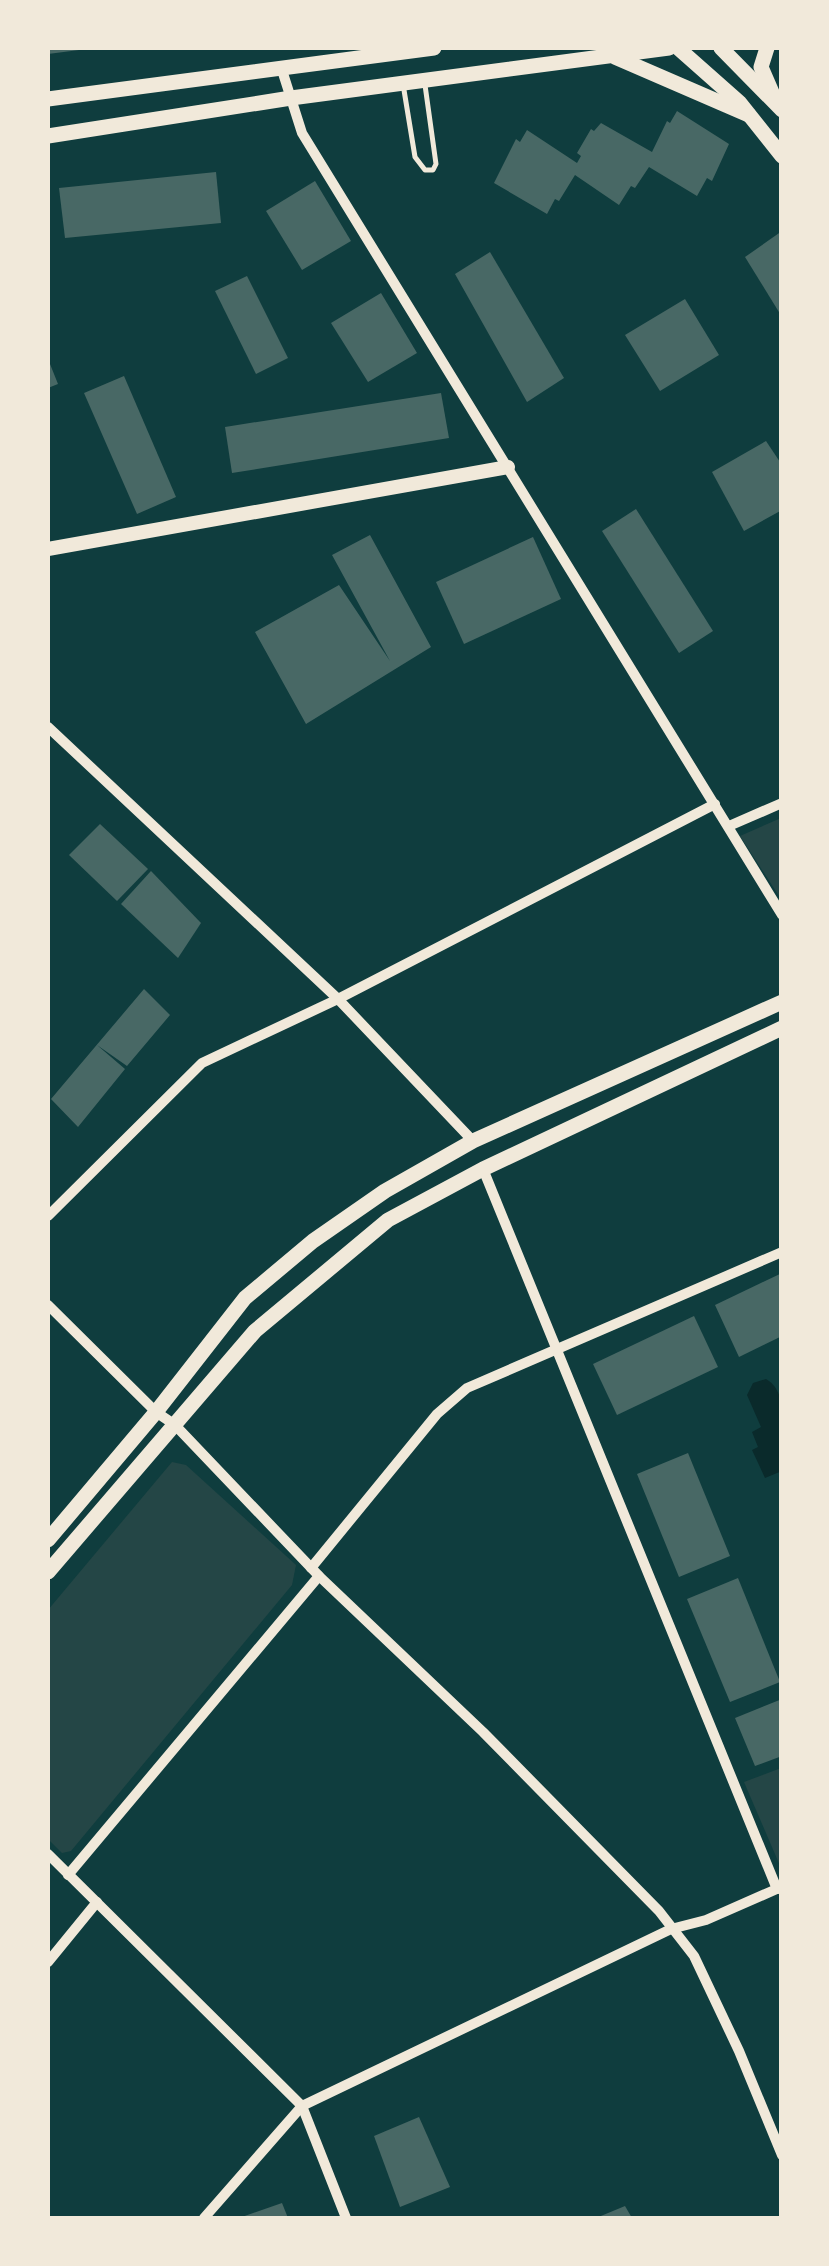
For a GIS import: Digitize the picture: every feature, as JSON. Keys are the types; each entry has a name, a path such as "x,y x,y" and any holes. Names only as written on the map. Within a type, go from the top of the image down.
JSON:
{"main road":[{"path":"48,99 434,48"},
{"path":"48,136 291,98 669,48"},
{"path":"678,48 752,116 782,156"},
{"path":"720,48 781,109"},
{"path":"768,48 761,67 781,109"},
{"path":"615,56 752,116"},
{"path":"48,1540 245,1298 327,1231 385,1191 473,1141 782,1002"},
{"path":"48,1572 255,1331 388,1220 483,1168 782,1028"},
{"path":"473,1141 483,1168"}],"street":[{"path":"281,68 302,132 782,915"},
{"path":"48,549 508,468"},
{"path":"48,727 338,999 473,1141"},
{"path":"729,826 782,803"},
{"path":"48,1216 202,1063 338,999 716,804"},
{"path":"204,2218 302,2106 671,1929 706,1920 779,1888 483,1168"},
{"path":"68,1875 315,1572 437,1414 467,1388 782,1252"},
{"path":"48,1305 156,1412 175,1425 315,1572 641,1890 694,1956 782,2155"},
{"path":"48,1854 302,2106 346,2218"},
{"path":"48,1962 98,1902"}],"lane":[{"path":"404,84 415,157 425,170 433,170 436,164 424,82"}],"shaded area":[{"path":"781,818 781,899 740,836"},
{"path":"766,1379 779,1396 784,1435 782,1471 765,1478 752,1450 758,1447 752,1432 761,1427 747,1395 753,1383"},
{"path":"172,1462 186,1465 296,1565 292,1585 71,1851 62,1853 48,1839 48,1610"},
{"path":"782,1768 781,1868 744,1782"}],"building":[{"path":"48,48 78,48 79,50 48,54"},
{"path":"677,111 729,144 712,181 707,178 697,196 649,167 619,205 575,175 547,214 494,183 516,139 520,142 527,130 577,163 581,156 577,153 591,129 594,131 601,123 652,152 667,121 670,123"},
{"path":"216,172 221,223 65,238 59,188"},
{"path":"315,181 351,241 302,270 266,211"},
{"path":"782,231 782,317 745,257"},
{"path":"490,252 564,378 527,402 455,274"},
{"path":"247,276 288,358 256,374 215,291"},
{"path":"381,293 417,353 368,382 331,323"},
{"path":"685,299 719,355 660,391 625,335"},
{"path":"48,359 58,384 48,388"},
{"path":"124,376 176,497 137,514 84,393"},
{"path":"441,393 449,438 232,473 225,427"},
{"path":"766,441 782,465 782,510 744,531 712,472"},
{"path":"636,509 713,631 679,653 602,531"},
{"path":"370,535 431,647 306,724 255,632 339,585 390,661 332,555"},
{"path":"533,537 561,599 464,644 436,582"},
{"path":"100,824 148,869 117,901 69,855"},
{"path":"151,871 201,923 178,958 121,904"},
{"path":"144,989 170,1015 127,1066 97,1045 125,1069 78,1127 51,1099"},
{"path":"782,1273 782,1336 739,1357 715,1305"},
{"path":"694,1316 718,1367 617,1415 593,1364"},
{"path":"688,1453 730,1556 679,1577 637,1474"},
{"path":"738,1578 780,1682 730,1702 687,1599"},
{"path":"782,1699 782,1756 755,1766 735,1718"},
{"path":"419,2117 450,2187 400,2207 374,2136"},
{"path":"282,2203 288,2218 239,2218"},
{"path":"625,2206 632,2218 596,2218"}]}
